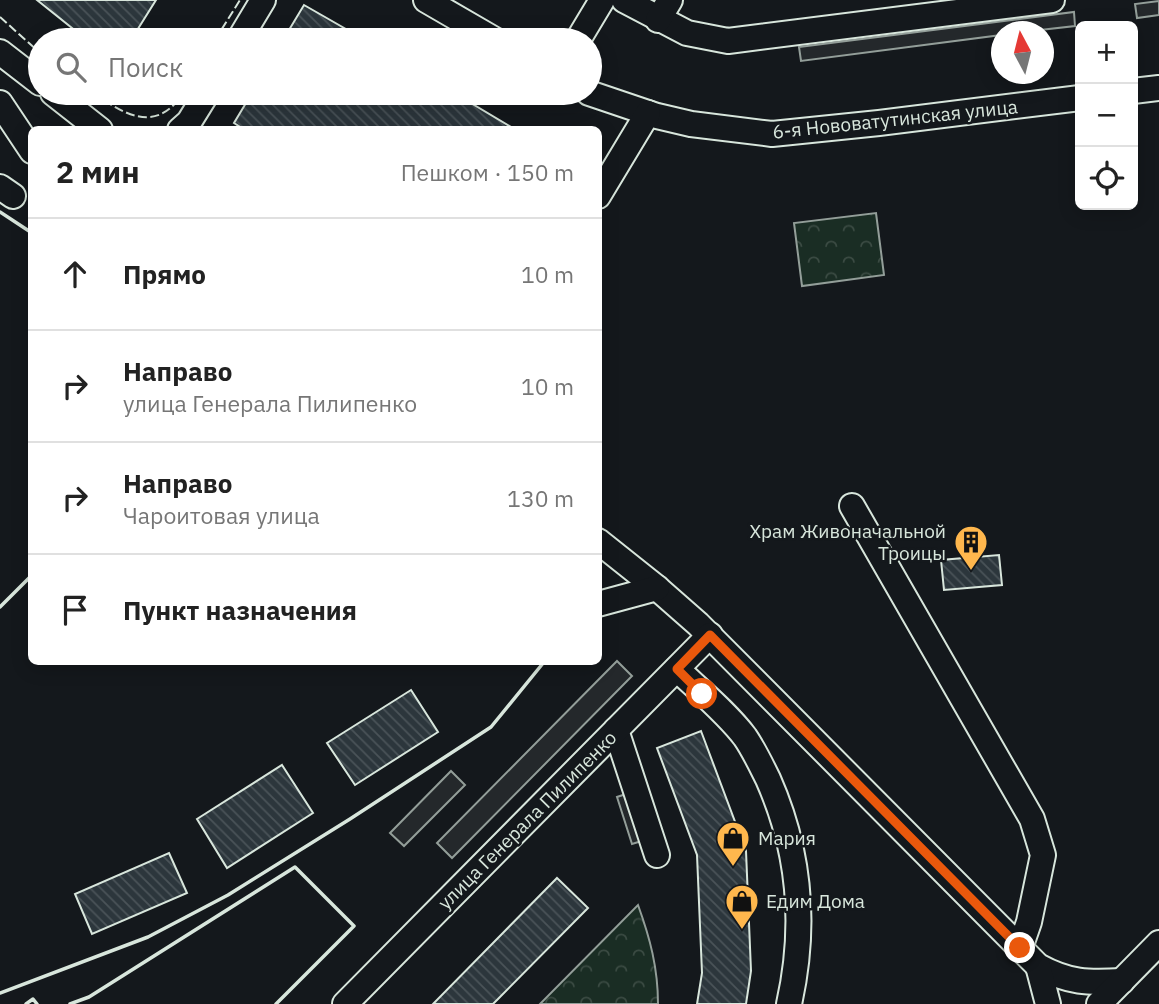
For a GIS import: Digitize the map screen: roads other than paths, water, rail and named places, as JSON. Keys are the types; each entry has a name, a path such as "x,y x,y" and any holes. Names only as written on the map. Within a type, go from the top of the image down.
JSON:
{"street":[{"path":"246,28 263,0"},
{"path":"426,0 474,28"},
{"path":"585,28 602,0"},
{"path":"624,0 664,10 687,33 728,41 1052,0"},
{"path":"0,52 28,74"},
{"path":"1138,90 1159,88"},
{"name":"6-я Нововатутинская улица","path":"602,97 691,124 772,134 1075,99"},
{"path":"0,103 28,145"},
{"path":"68,105 95,126"},
{"path":"184,126 200,105"},
{"path":"602,189 648,113"},
{"path":"852,506 1032,819 1043,855 1029,922 1020,948"},
{"path":"602,544 710,635 1038,966 1052,974 1078,982 1122,981"},
{"path":"602,603 657,588"},
{"name":"улица Генерала Пилипенко","path":"345,1004 710,635"},
{"path":"677,669 744,736 761,764 778,805 788,835 799,902 799,938 789,1004"},
{"path":"616,730 657,855"},
{"path":"1099,1004 1159,943"},
{"path":"1038,966 1048,1004"}],"place":[{"name":"Храм Живоначальной Троицы","path":"971,572"},
{"name":"Мария","path":"733,868"},
{"name":"Едим Дома","path":"742,931"}]}
